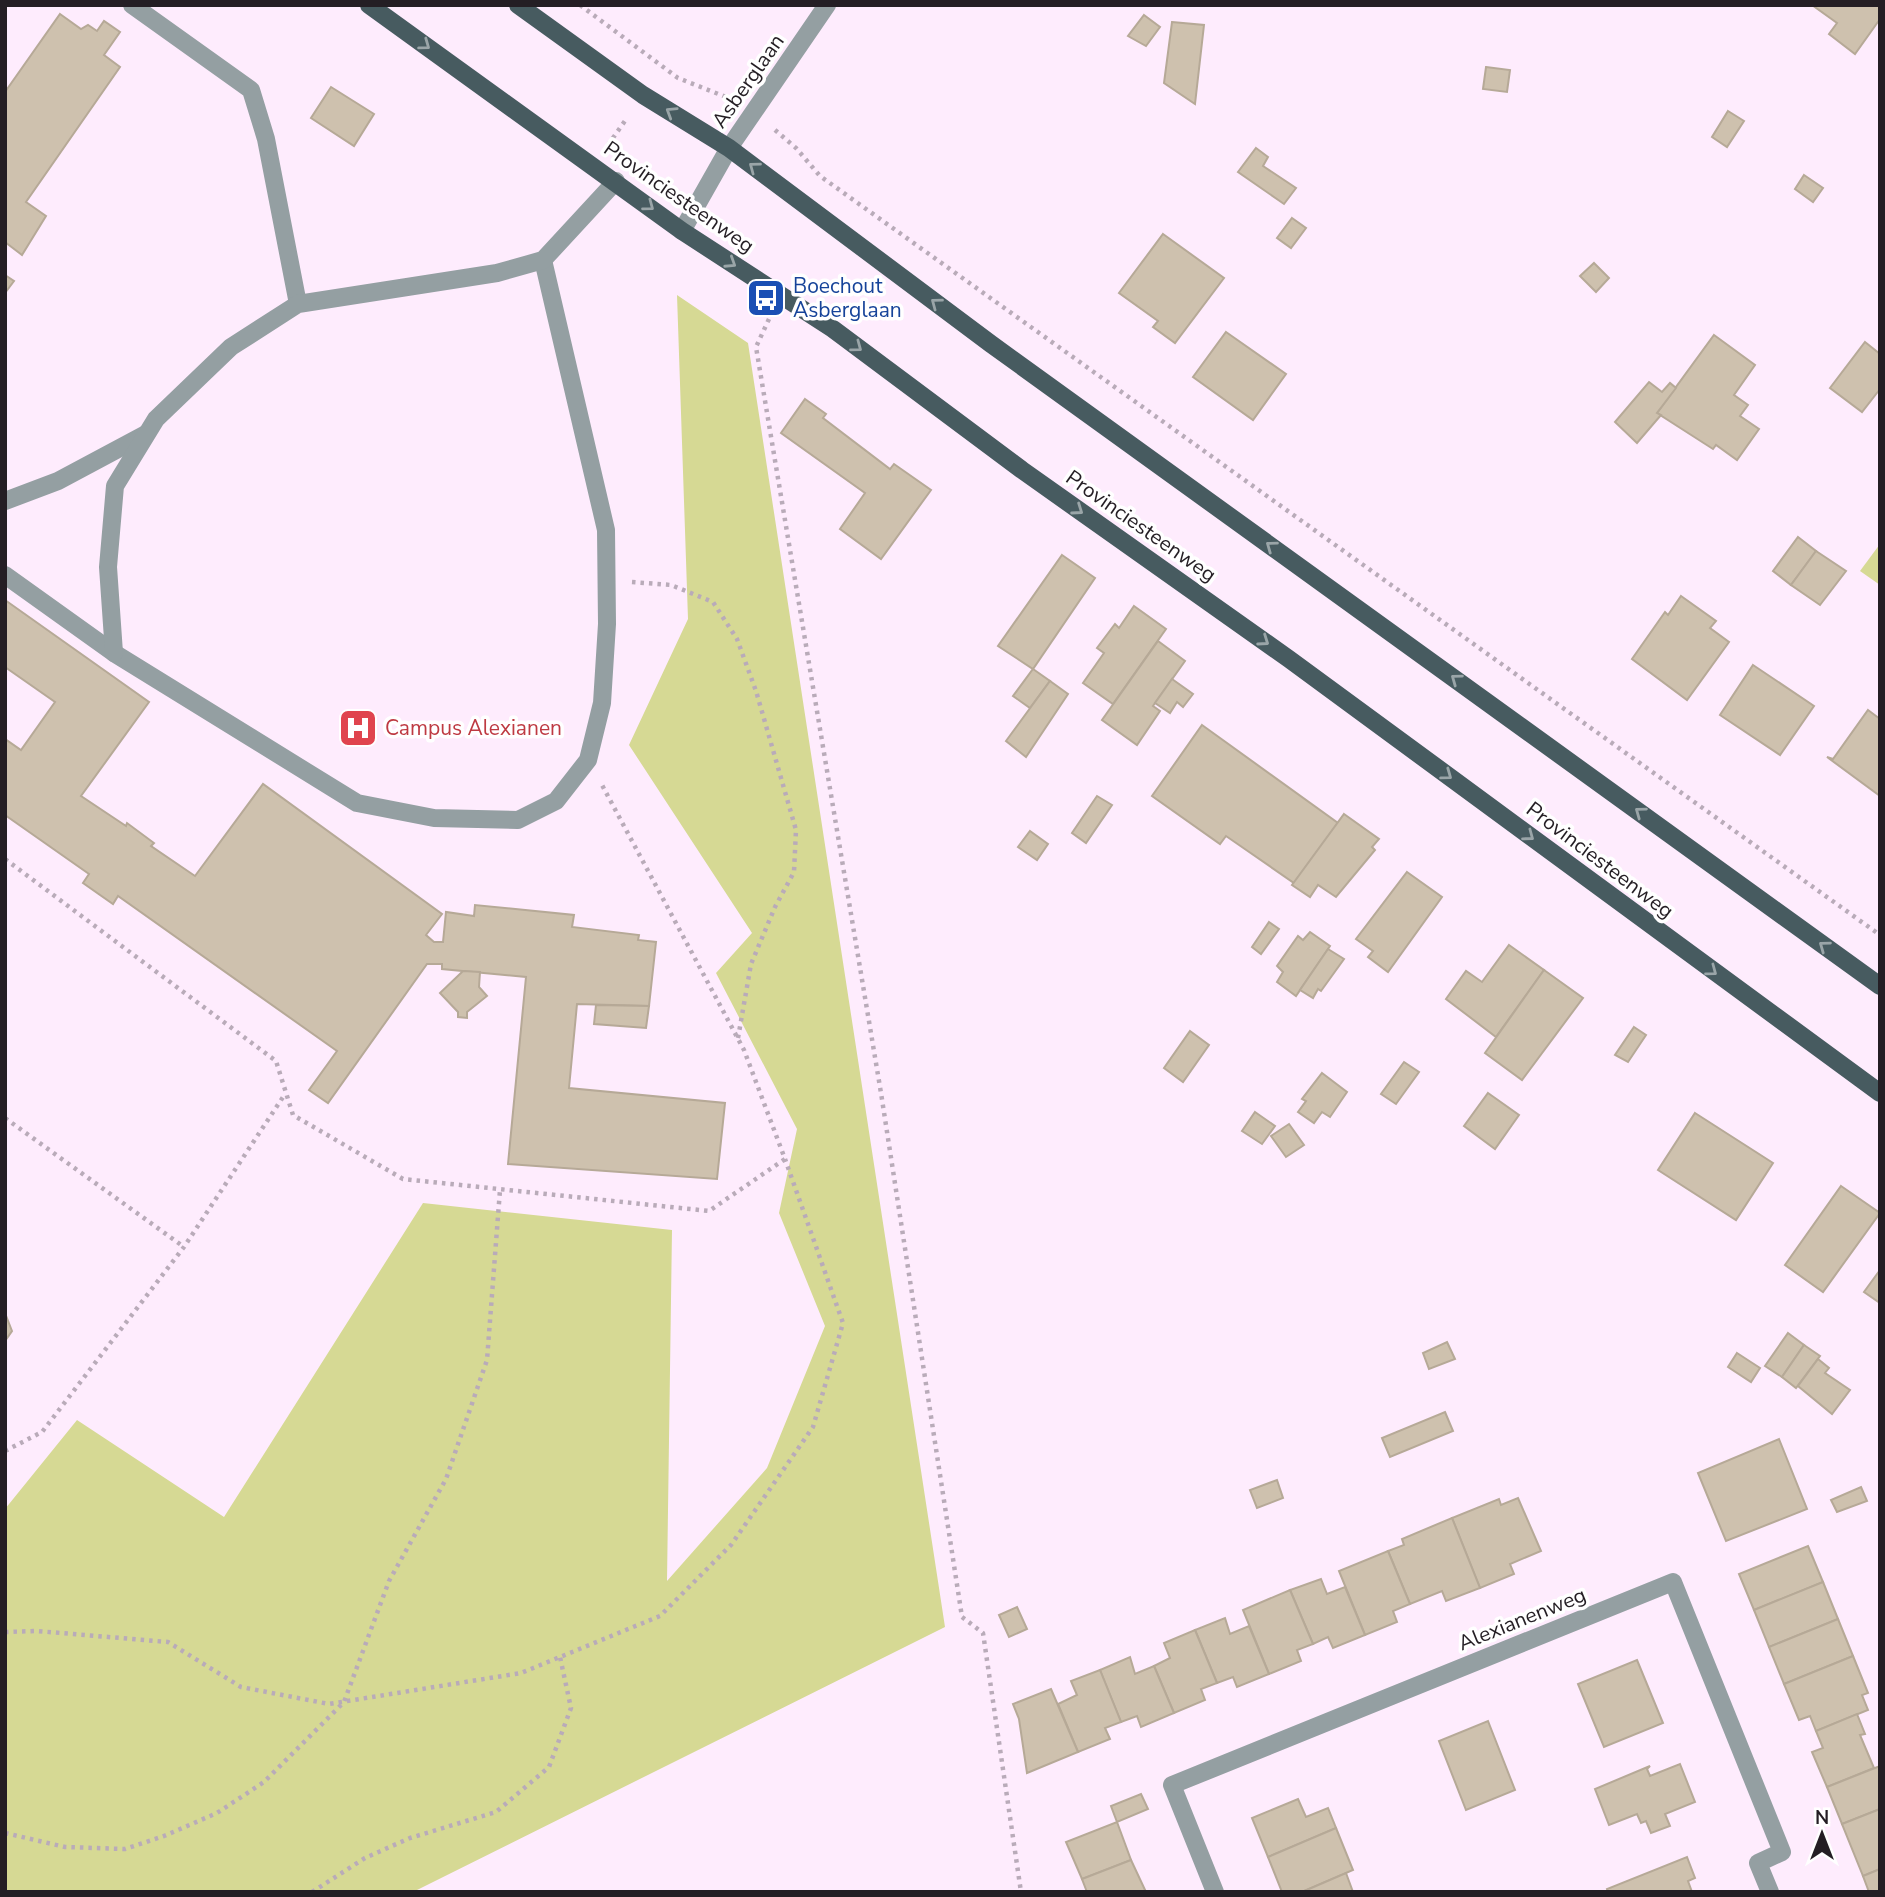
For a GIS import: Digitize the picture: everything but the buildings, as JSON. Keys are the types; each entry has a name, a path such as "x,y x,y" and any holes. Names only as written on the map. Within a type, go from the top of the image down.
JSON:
{"main road":[{"name":"Provinciesteenweg","path":"369,5 682,230 833,329 1022,470 1289,659 1880,1093"},
{"path":"518,5 643,95 729,148 991,344 1880,986"}],"street":[{"path":"132,5 251,90 266,139 298,304"},
{"name":"Asberglaan","path":"682,230 729,148 755,114 827,5"},
{"path":"114,653 108,567 115,486 156,419 231,347 298,304 497,273 543,260 616,181"},
{"path":"5,575 114,653 357,803 434,818 518,820 556,802 588,760 603,703 607,530 543,260"},
{"path":"5,501 58,481 146,435"},
{"name":"Alexianenweg","path":"1215,1892 1172,1785 1672,1582 1782,1852 1758,1863 1770,1892"}],"path":[{"path":"580,5 678,78 722,93 755,114 796,148 820,176 1880,935"},
{"path":"780,295 756,347 881,1093 962,1617 983,1633 1021,1892"},
{"path":"607,583 671,585 713,602 737,639 781,775 796,830 794,872 775,907 751,964 738,1040"},
{"path":"5,1632 37,1631 168,1642 241,1687 330,1704 521,1674 660,1616 731,1545 813,1427 843,1323 785,1160 738,1040 588,760"},
{"path":"5,859 276,1061 293,1115 403,1179 709,1211 785,1160"},
{"path":"5,1451 42,1432 184,1247 286,1093"},
{"path":"5,1118 184,1247"},
{"path":"5,1833 65,1847 125,1849 164,1836 217,1814 264,1782 344,1702 389,1581 446,1479 487,1360 500,1189"},
{"path":"312,1892 376,1853 410,1838 496,1812 549,1767 572,1708 560,1657"}],"green space":[{"path":"677,295 748,343 945,1627 413,1892 5,1892 5,1509 77,1420 224,1517 423,1203 672,1230 667,1581 767,1468 825,1326 779,1213 797,1129 716,973 752,933 629,745 688,619"},
{"path":"1880,544 1880,585 1860,571"}],"place":[{"name":"Boechout Asberglaan","path":"766,298"},
{"name":"Campus Alexianen","path":"358,728"}]}
